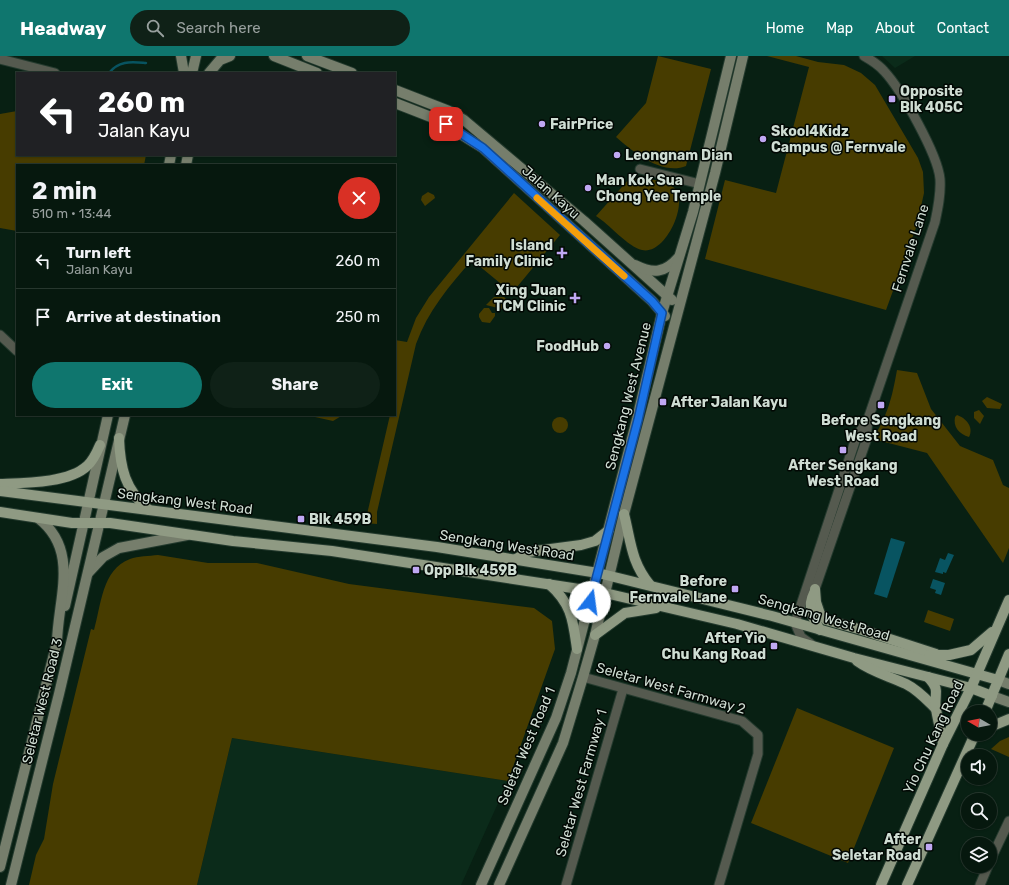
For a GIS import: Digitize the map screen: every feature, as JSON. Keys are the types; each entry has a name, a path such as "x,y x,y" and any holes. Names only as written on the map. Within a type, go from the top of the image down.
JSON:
{"main road":[{"path":"181,56 184,72"},
{"path":"192,72 196,56"},
{"path":"209,72 212,56"},
{"path":"210,72 220,60 230,56"},
{"path":"274,56 314,72"},
{"path":"307,56 349,72"},
{"name":"Sengkang West Avenue","path":"593,591 662,313 700,184 731,56"},
{"name":"Sengkang West Avenue","path":"605,593 624,514 715,173 744,57"},
{"name":"Jalan Kayu","path":"396,90 449,111 464,120 574,211 667,297 679,305"},
{"name":"Jalan Kayu","path":"396,102 436,118 483,148 652,301 674,324"},
{"path":"631,263 643,269 662,271 671,266 680,255"},
{"name":"Seletar West Road 3","path":"0,867 57,642 100,445 108,416"},
{"name":"Seletar West Road 3","path":"10,883 88,573 98,523 125,416"},
{"path":"119,438 120,461 123,471 136,499 149,510"},
{"path":"0,484 49,480 79,473 89,465 100,445"},
{"name":"Sengkang West Road","path":"0,491 390,541 609,576 650,585 795,623 915,658 977,673 998,680"},
{"path":"0,512 38,518 98,523 187,535 332,550 605,593 737,624 854,658 971,688 1009,702"},
{"path":"624,514 634,561 639,572 650,585"},
{"name":"Seletar West Road 3","path":"38,518 48,526 63,552 64,569 59,608 57,642"},
{"path":"514,560 528,552 581,545 595,541 609,530"},
{"path":"88,573 103,557 119,548 187,535"},
{"path":"549,584 560,594 570,609 577,649"},
{"path":"816,588 810,607 813,618 820,630"},
{"path":"816,588 816,602 820,614 826,620 936,654 949,655 971,650 996,628"},
{"name":"Seletar West Road 1","path":"481,885 556,718 593,591"},
{"name":"Seletar West Road 1","path":"499,885 563,742 595,635 605,593"},
{"name":"Yio Chu Kang Road","path":"881,885 943,744 971,688 1009,600"},
{"path":"595,635 625,612 662,607"},
{"path":"915,658 936,654"},
{"path":"988,705 1009,654"},
{"path":"854,658 867,669 916,691 935,708"},
{"path":"928,677 933,682 936,690 935,708 943,744"},
{"path":"998,680 1009,684"},
{"path":"997,724 1009,719"},
{"path":"907,885 972,741"}],"street":[{"name":"Fernvale Lane","path":"816,588 856,438 868,419 935,222 940,197 938,166 929,145 891,80 883,70 864,56"},
{"path":"0,59 51,72"},
{"path":"640,169 700,184"},
{"path":"0,335 16,350"},
{"path":"101,416 105,428"},
{"name":"Fernvale Lane","path":"795,623 826,547"},
{"path":"795,623 800,636 816,647"},
{"path":"590,652 590,671 594,680"},
{"name":"Seletar West Farmway 2","path":"583,677 742,721 758,735 758,754 719,885"},
{"name":"Seletar West Farmway 1","path":"566,885 623,689"},
{"path":"997,850 1006,835 1009,821"},
{"path":"980,885 985,873"}],"shaded area":[{"path":"658,56 711,69 686,166 677,168 667,168 648,160 630,149 616,137 646,103"},
{"path":"767,56 796,56 818,62 844,65 861,73 875,85 918,158 923,172 924,193 917,225 886,310 705,259 725,180 776,193 809,67"},
{"path":"882,56 915,56 895,68"},
{"path":"16,111 16,156 146,156 144,164 16,164 16,231 0,228 0,114"},
{"path":"629,179 650,179 658,181 673,187 678,193 679,203 673,225 667,236 660,244 651,250 642,250 631,245 596,216"},
{"path":"428,192 434,195 435,198 425,206 421,200 422,196"},
{"path":"514,193 560,235 512,293 472,260 440,299 421,332 416,344 377,512 377,524 365,523 390,416 396,416 396,340 407,342 416,318 429,297"},
{"path":"494,297 504,297 506,299 505,305 500,310 498,308 486,305"},
{"path":"484,308 489,308 492,313 495,313 495,316 490,323 482,322 479,317 479,314"},
{"path":"897,370 917,373 931,409 960,446 993,460 1003,485 1009,488 1009,548 1003,563 927,453 873,439 889,406"},
{"path":"987,397 1002,404 1000,409 987,408 982,401"},
{"path":"979,410 984,416 980,424 974,418 974,412"},
{"path":"957,415 963,418 970,426 969,437 962,434 956,427 955,417"},
{"path":"310,416 341,416 333,421"},
{"path":"560,417 566,419 568,425 566,431 560,433 554,431 552,425 554,419"},
{"path":"158,555 208,563 257,563 349,584 534,608 552,621 555,649 508,781 232,738 197,885 29,885 36,855 44,839 53,784 91,629 94,630 104,589 114,571 121,564 133,558"},
{"path":"928,610 954,619 950,631 924,622"},
{"path":"797,708 894,748 848,863 751,823"},
{"path":"1009,737 1009,757 997,752 997,749 991,749 1000,741"},
{"path":"232,738 508,781 461,885 197,885"}],"water":[{"path":"891,538 905,542 887,598 874,594"},
{"path":"948,553 954,555 946,573 943,572 943,574 935,572 940,558 945,560"},
{"path":"933,579 945,583 941,595 935,593 936,590 930,588"}],"waterway":[{"path":"110,72 121,64 131,62 146,63"}],"slow traffic":[{"path":"537,198 624,276"}],"place":[{"name":"Opposite Blk 405C","path":"892,99"},
{"name":"FairPrice","path":"542,124"},
{"name":"Skool4Kidz Campus @ Fernvale","path":"763,139"},
{"name":"Leongnam Dian","path":"617,155"},
{"name":"Man Kok Sua Chong Yee Temple","path":"588,188"},
{"name":"Island Family Clinic","path":"562,253"},
{"name":"Xing Juan TCM Clinic","path":"575,298"},
{"name":"FoodHub","path":"607,346"},
{"name":"After Jalan Kayu","path":"663,402"},
{"name":"Before Sengkang West Road","path":"881,405"},
{"name":"After Sengkang West Road","path":"843,450"},
{"name":"Blk 459B","path":"301,519"},
{"name":"Opp Blk 459B","path":"416,570"},
{"name":"Before Fernvale Lane","path":"735,589"},
{"name":"After Yio Chu Kang Road","path":"774,646"},
{"name":"After Seletar Road","path":"929,847"}],"route":[{"path":"446,124 483,148 652,301 662,313 638,420 590,602"}]}
